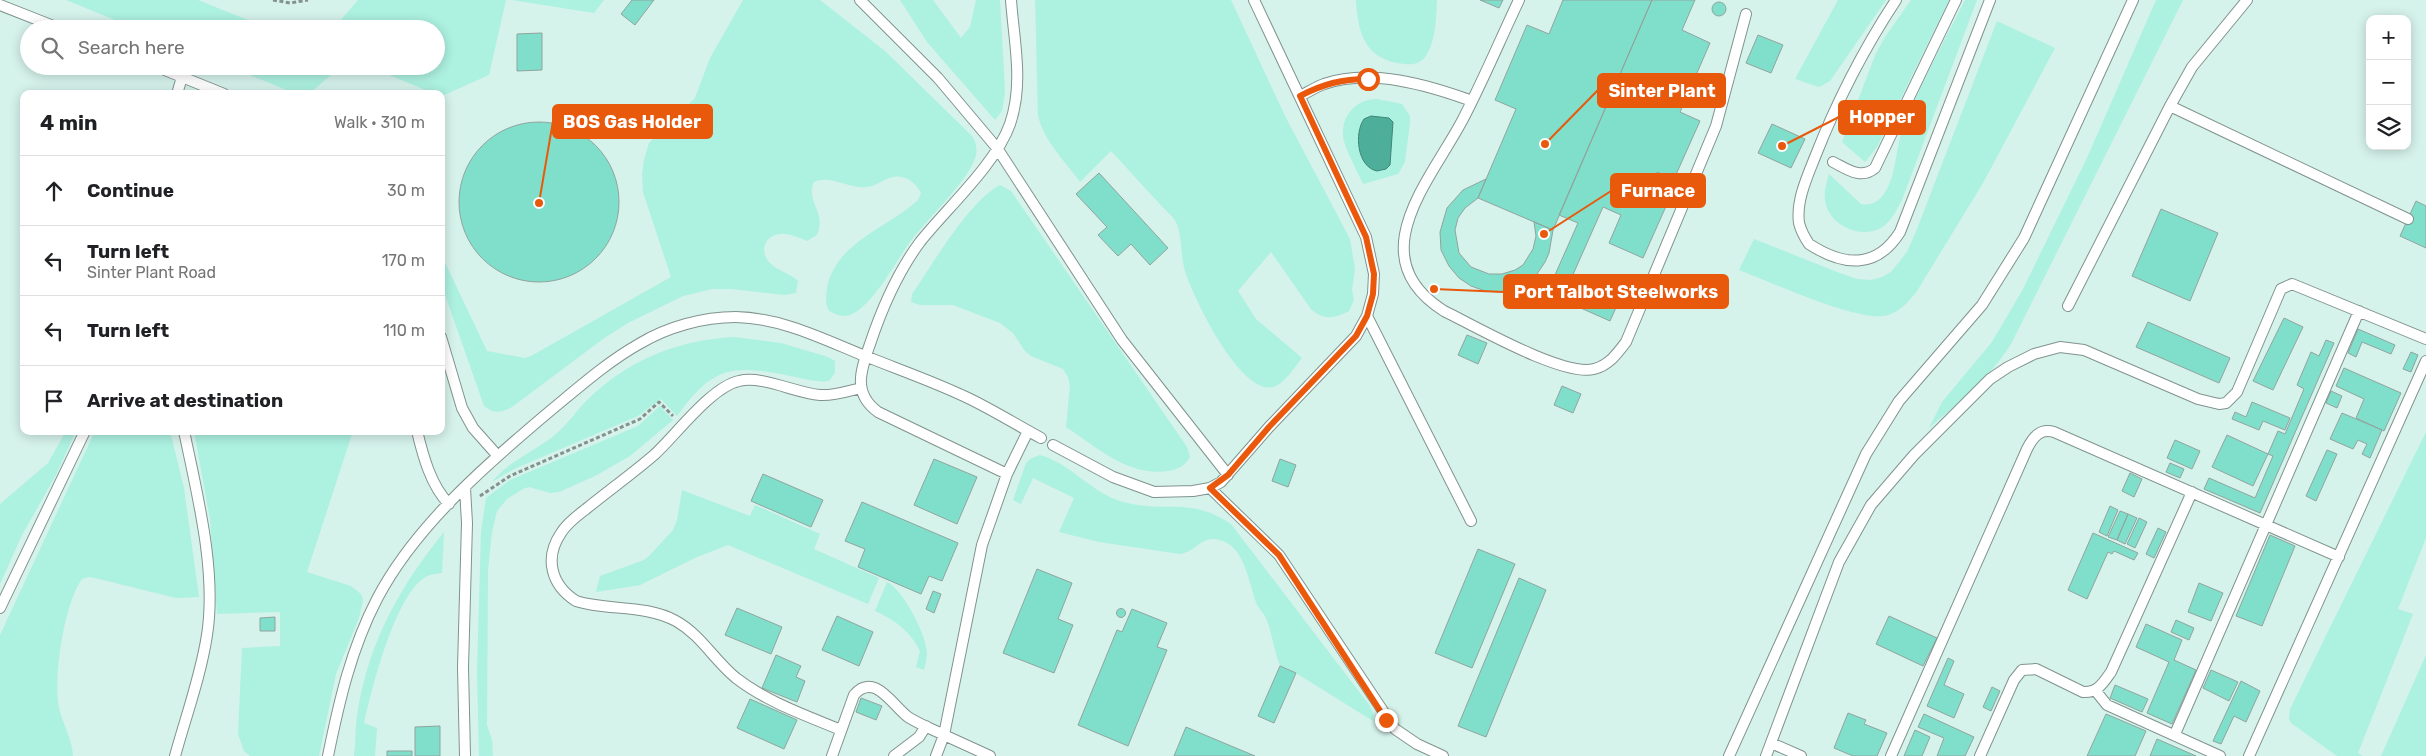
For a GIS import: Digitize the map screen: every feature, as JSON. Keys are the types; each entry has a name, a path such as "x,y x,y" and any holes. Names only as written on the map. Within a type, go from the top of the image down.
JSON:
{"lane":[{"path":"860,0 938,78 997,148 1122,340 1182,419 1228,475"},
{"path":"1007,474 878,412 866,401 861,388 860,377 884,303 904,266 920,243 997,148 1009,126 1016,97 1017,56 1011,0"},
{"path":"1053,445 1113,477 1154,492 1178,493 1210,488 1228,475 1269,427 1356,336 1367,316 1373,294 1374,274 1366,237 1254,0"},
{"path":"1519,0 1454,136 1421,187 1408,218 1404,249 1412,280 1429,302 1553,363 1574,370 1592,370 1602,366 1614,357 1626,342 1716,126 1746,14"},
{"path":"1896,0 1870,40 1827,123 1803,193 1799,213 1803,235 1809,244 1844,260 1859,261 1871,259 1892,244 1900,232 1990,0"},
{"path":"1833,162 1855,173 1869,173 1875,168 1956,0"},
{"path":"1729,756 1866,454 1899,401 1982,304 2024,238 2133,0"},
{"path":"2068,306 2170,106 2192,67 2247,0"},
{"path":"0,4 39,20"},
{"path":"177,75 214,90"},
{"path":"178,90 182,77"},
{"path":"1300,96 1324,84 1344,79 1368,79 1422,86 1472,101"},
{"path":"2170,106 2408,219"},
{"path":"1766,756 1839,562 1871,505 1914,455 1990,379 2008,367 2034,354 2060,347 2070,347 2098,356 2198,399 2219,404 2226,402 2237,392 2281,288 2286,285 2298,285 2426,339"},
{"path":"2175,734 2359,311"},
{"path":"1367,316 1471,521"},
{"path":"328,756 346,676 360,635 392,572 449,504 497,455 614,360 640,343 664,331 687,324 734,317 756,318 810,333 969,398 1041,438"},
{"path":"2249,756 2426,362"},
{"path":"445,364 466,416 497,455"},
{"path":"841,730 755,692 734,676 692,631 674,620 650,612 583,603 565,594 558,586 552,570 551,558 554,544 561,531 612,487 654,455 714,394 726,386 738,381 755,380 821,395 836,394 861,388"},
{"path":"1891,756 2033,438 2046,430 2339,557"},
{"path":"936,756 944,734 980,554 990,517 1007,474 1028,431"},
{"path":"0,608 83,435"},
{"path":"175,756 204,651 209,611 207,558 198,499 185,435"},
{"path":"418,435 429,472 439,493 449,504"},
{"path":"465,488 467,504 463,667 465,756"},
{"path":"1210,488 1279,555 1390,725 1405,737 1443,756"},
{"path":"1980,756 2014,680 2022,670 2036,669 2083,692 2096,690 2101,686 2111,672 2192,492"},
{"path":"832,756 854,695 859,689 870,686 879,689 901,712 990,756"},
{"path":"2096,690 2107,705 2175,734 2220,756"},
{"path":"894,756 919,737 926,726"},
{"path":"1770,743 1801,756"}],"path":[{"path":"273,0 290,2 308,0"},
{"path":"467,504 510,476 640,419 659,402 683,427"}],"shaded area":[{"path":"0,0 2426,0 2426,756 0,756"},
{"path":"66,0 198,0 248,20 115,20"},
{"path":"358,0 506,0 489,75 445,95 445,90 425,90 389,75 445,75 445,20 341,20"},
{"path":"512,0 604,0 594,13"},
{"path":"743,0 820,0 885,51 972,136 976,145 974,161 962,181 910,242 875,293 859,310 850,315 844,316 829,311 826,300 827,288 832,272 841,259 865,237 918,200 921,193 910,180 892,177 867,187 826,180 814,182 812,195 819,220 817,235 807,241 787,234 775,235 767,240 764,249 769,262 798,281 796,293 784,295 732,289 712,289 683,296 628,323 603,339 512,407 498,412 488,409 484,406 445,294 445,262 487,351 525,358 671,277 643,192 642,174 644,160 649,143 695,98 710,58"},
{"path":"900,0 933,0 961,38 970,27 976,0 1000,0 1005,92 1002,111 995,120 927,42"},
{"path":"1035,0 1231,0 1286,118 1350,239 1355,269 1352,290 1354,300 1349,311 1334,317 1325,317 1311,309 1271,252 1238,291 1256,319 1302,358 1282,382 1273,387 1260,385 1246,376 1233,361 1208,321 1190,284 1183,265 1180,234 1176,222 1111,151 1080,182 1055,150 1045,133 1038,115"},
{"path":"1356,0 1437,0 1433,37 1425,57 1415,64 1404,64 1380,57 1372,51 1362,34"},
{"path":"1838,0 1886,0 1830,81 1819,87 1795,79"},
{"path":"1911,0 1949,0 1877,147 1865,162 1842,142 1876,53"},
{"path":"1965,0 1977,0 1902,200 1891,219 1881,228 1865,232 1848,228 1834,219 1826,205 1825,193 1829,174 1861,204 1874,203 1884,194 1894,170 1903,128 1925,79"},
{"path":"2156,0 2183,0 2011,344 1983,379 1929,428 1942,402 1992,342 2023,289 2087,158"},
{"path":"1997,21 2055,48 1983,183 1917,291 1904,305 1888,315 1875,316 1857,313 1814,300 1739,270 1754,239 1857,279 1871,280 1891,272 1907,252 1917,229"},
{"path":"250,75 331,75 314,90 287,90"},
{"path":"1377,99 1402,104 1410,116 1405,162 1398,174 1363,184 1345,145 1343,128 1345,120 1354,107 1368,100"},
{"path":"1371,116 1389,118 1393,122 1390,165 1386,169 1377,171 1365,163 1361,156 1358,141 1364,119"},
{"path":"1000,185 1011,191 1187,447 1190,457 1181,467 1153,472 1126,465 1101,451 1066,427 1070,386 1068,377 1063,369 1031,356 1025,351 1013,333 1000,323 953,305 920,305 911,302 912,294 964,219 988,193"},
{"path":"734,337 781,343 828,357 835,361 835,373 829,381 814,381 753,370 738,370 725,373 713,378 702,387 677,416 661,399 638,416 514,469 492,482 514,462 556,434 587,400 603,386 636,363 693,342"},
{"path":"660,406 673,420 630,456 595,476 559,492 550,493 529,487 523,489 507,499 497,511 492,532 488,570 487,725 492,740 493,756 479,756 477,671 481,532 486,498 510,480 638,426"},
{"path":"2426,432 2426,538 2398,609 2413,614 2358,753 2363,756 2337,756 2291,723 2289,719 2290,709"},
{"path":"64,435 74,435 56,475 22,535 0,584 0,504 48,463"},
{"path":"93,435 171,435 184,488 199,597 176,598 99,579 89,577 82,579 70,605 65,622 61,641 58,679 59,708 71,743 73,756 0,756 0,635"},
{"path":"195,435 352,435 307,572 351,586 361,594 363,600 359,618 336,674 319,756 250,756 244,751 238,734 242,648 280,646 280,612 217,614 210,519"},
{"path":"1040,455 1061,464 1099,491 1120,501 1136,505 1202,510 1216,515 1231,524 1370,706 1374,716 1373,721 1296,673 1280,666 1268,624 1257,604 1243,563 1232,547 1224,541 1209,539 1180,554 1099,542 1059,532 1074,498 1033,478 1021,504 1013,500 1026,463"},
{"path":"682,490 750,516 755,505 820,534 814,549 879,578 868,604 728,545 697,557 640,585 596,592 600,576 644,560 673,530 677,520"},
{"path":"444,532 442,573 426,577 413,589 403,604 394,624 379,667 364,723 377,728 375,756 354,756 357,716 363,685 379,637 389,615 414,572"},
{"path":"887,582 906,601 921,630 927,653 924,670 916,667 920,651 912,638 895,622 875,611"},
{"path":"2426,655 2426,756 2381,756"}],"building":[{"path":"632,0 654,0 635,25 621,14"},
{"path":"1480,0 1503,0 1499,8"},
{"path":"1563,0 1652,0 1553,230 1478,198 1516,109 1495,100 1527,25 1549,34"},
{"path":"1652,0 1695,0 1682,30 1710,43 1680,112 1700,121 1674,179 1657,172 1646,196 1667,204 1643,258 1609,243 1621,215 1603,207 1571,279 1619,301 1610,321 1547,293 1578,223 1559,215"},
{"path":"1716,2 1722,2 1726,9 1722,16 1716,16 1712,12 1712,6"},
{"path":"542,33 542,70 517,71 517,34"},
{"path":"1758,35 1783,45 1771,73 1746,63"},
{"path":"539,122 569,128 590,140 601,151 613,172 619,202 613,232 601,253 590,264 569,276 539,282 509,276 488,264 477,253 465,232 459,202 465,172 477,151 488,140 509,128"},
{"path":"1772,124 1805,139 1791,168 1758,153"},
{"path":"1099,173 1168,248 1150,265 1131,244 1118,256 1098,235 1107,227 1076,194"},
{"path":"1486,179 1478,198 1465,208 1458,218 1455,230 1459,253 1471,267 1489,274 1502,274 1515,270 1523,265 1533,249 1536,236 1534,222 1553,230 1549,253 1537,274 1526,283 1513,289 1499,292 1485,291 1471,286 1459,278 1449,266 1441,250 1440,232 1447,208 1463,190"},
{"path":"2416,201 2426,206 2426,248 2400,236"},
{"path":"2161,209 2218,233 2190,301 2132,276"},
{"path":"2284,318 2303,327 2273,390 2253,381"},
{"path":"2148,322 2230,358 2219,383 2136,347"},
{"path":"2358,329 2395,345 2391,354 2362,342 2356,357 2348,353"},
{"path":"1467,335 1487,343 1478,364 1458,355"},
{"path":"2326,340 2334,343 2260,513 2204,489 2209,478 2255,498 2273,456 2268,454 2278,431 2285,434 2304,389 2297,385 2311,352 2319,356"},
{"path":"2411,352 2418,355 2411,372 2403,369"},
{"path":"2344,368 2401,393 2384,431 2356,418 2364,399 2336,386"},
{"path":"1562,386 1581,394 1573,413 1554,405"},
{"path":"2331,391 2342,396 2337,408 2326,403"},
{"path":"2252,402 2290,418 2285,430 2263,421 2259,430 2232,419 2235,412 2246,417"},
{"path":"2342,413 2382,430 2370,458 2362,454 2367,444 2358,440 2353,449 2330,439"},
{"path":"2227,435 2268,454 2253,486 2212,467"},
{"path":"2175,440 2200,451 2192,469 2167,458"},
{"path":"2327,450 2337,454 2316,501 2306,496"},
{"path":"934,459 977,477 957,524 914,505"},
{"path":"1280,459 1296,465 1288,487 1272,481"},
{"path":"2170,463 2184,469 2180,478 2166,472"},
{"path":"2130,473 2142,479 2134,497 2122,491"},
{"path":"763,474 823,500 811,527 751,501"},
{"path":"862,502 958,543 942,581 929,576 921,594 858,567 865,549 845,541"},
{"path":"2110,506 2118,510 2107,536 2099,532"},
{"path":"2120,511 2128,514 2117,540 2108,537"},
{"path":"2128,514 2137,518 2125,544 2117,540"},
{"path":"2139,518 2147,522 2135,548 2127,544"},
{"path":"2158,528 2166,532 2154,558 2146,554"},
{"path":"2093,533 2138,553 2134,560 2114,551 2112,554 2108,552 2087,599 2068,590"},
{"path":"2270,535 2295,546 2262,626 2236,616"},
{"path":"1478,549 1515,564 1472,668 1435,653"},
{"path":"1037,569 1072,583 1058,619 1073,625 1054,673 1003,653"},
{"path":"1519,578 1546,590 1486,737 1458,726"},
{"path":"2199,583 2223,593 2211,621 2188,612"},
{"path":"933,591 941,594 934,613 926,609"},
{"path":"737,608 782,627 771,654 725,635"},
{"path":"1121,609 1125,613 1121,617 1117,613"},
{"path":"1132,609 1167,623 1157,647 1167,650 1128,746 1078,725 1117,630 1122,632"},
{"path":"837,616 873,632 859,666 822,650"},
{"path":"1889,616 1937,638 1923,666 1876,644"},
{"path":"275,617 275,631 260,631 260,618"},
{"path":"2176,620 2194,628 2189,640 2171,632"},
{"path":"2146,624 2182,640 2174,660 2196,670 2172,724 2147,713 2169,662 2136,647"},
{"path":"776,655 801,666 796,677 805,681 797,702 762,688"},
{"path":"1948,658 1954,661 1944,685 1964,694 1954,718 1927,706"},
{"path":"1280,666 1296,673 1274,723 1258,716"},
{"path":"2211,670 2238,682 2229,701 2203,688"},
{"path":"2241,681 2260,691 2246,722 2234,716 2221,744 2213,741"},
{"path":"2115,685 2148,699 2142,712 2110,698"},
{"path":"1992,687 2000,691 1991,711 1983,707"},
{"path":"861,698 882,706 876,720 856,712"},
{"path":"750,699 797,720 784,749 737,728"},
{"path":"1848,713 1866,720 1864,724 1887,733 1877,756 1853,756 1834,748"},
{"path":"1924,714 1974,737 1965,756 1937,756 1944,738 1918,727"},
{"path":"2106,714 2146,731 2135,756 2087,756"},
{"path":"440,726 440,756 415,756 415,727"},
{"path":"1186,727 1212,738 1255,756 1174,756"},
{"path":"1915,730 1930,737 1922,756 1904,756"},
{"path":"2157,739 2196,756 2150,756"},
{"path":"387,751 412,751 412,756 387,756"}],"place":[{"name":"Sinter Plant","path":"1545,144"},
{"name":"Hopper","path":"1782,146"},
{"name":"BOS Gas Holder","path":"539,203"},
{"name":"Furnace","path":"1544,234"},
{"name":"Port Talbot Steelworks","path":"1434,289"}],"route":[{"path":"1368,79 1344,79 1324,84 1300,96 1366,237 1372,257 1374,274 1373,294 1367,316 1356,336 1269,427 1228,475 1221,482 1210,488 1265,540 1295,576 1386,720"}]}
